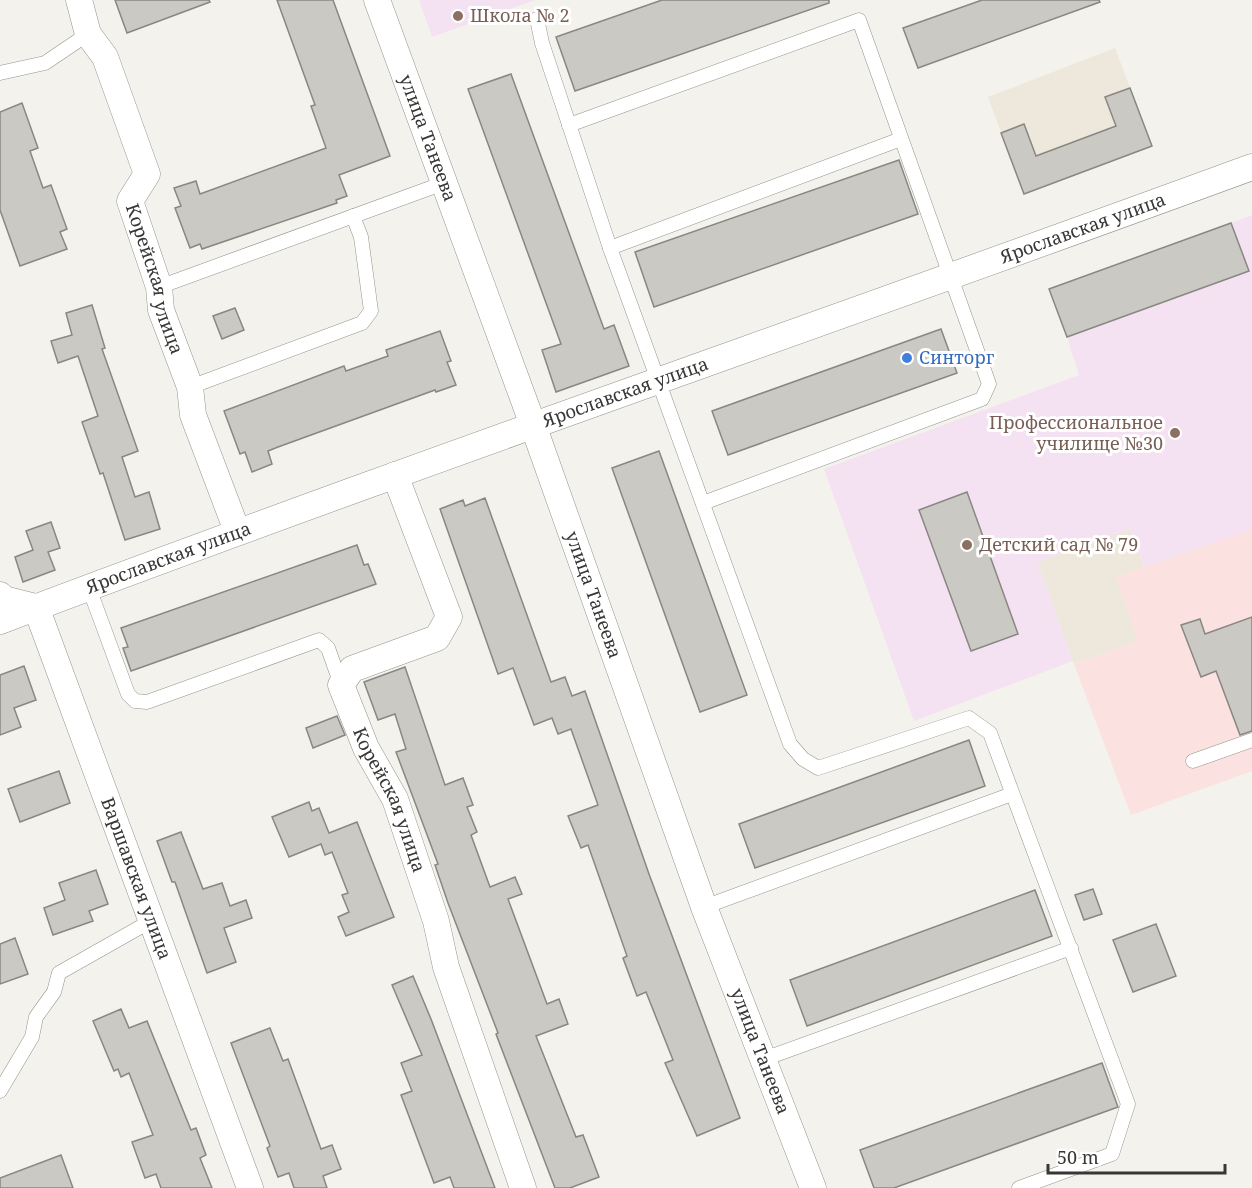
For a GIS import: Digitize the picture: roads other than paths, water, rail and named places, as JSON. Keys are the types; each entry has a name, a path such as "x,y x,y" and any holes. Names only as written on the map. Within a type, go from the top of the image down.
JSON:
{"street":[{"name":"Корейская улица","path":"79,0 88,34 105,57 147,174 130,201 159,287 161,310 190,387 193,415 237,531"},
{"name":"улица Танеева","path":"377,0 533,425 704,907 813,1188"},
{"name":"Ярославская улица","path":"0,621 237,531 952,277 1252,167"},
{"path":"341,685 352,669 437,638 449,616 395,475"},
{"path":"0,595 4,599 36,607"},
{"name":"Варшавская улица","path":"36,607 250,1188"},
{"name":"Корейская улица","path":"341,685 366,748 395,799 436,921 446,967 524,1188"}],"lane":[{"path":"537,19 568,126 610,248 790,744 803,759 818,768 969,718 990,733 1128,1104 1112,1154 1019,1188"},
{"path":"568,126 859,20 952,277 989,384 982,399 703,503"},
{"path":"0,73 45,63 88,34"},
{"path":"610,248 901,139"},
{"path":"159,287 444,183"},
{"path":"190,387 362,323 371,311 361,237 353,216"},
{"path":"89,588 128,694 135,701 147,702 319,640 328,648 341,685"},
{"path":"1193,761 1252,740"},
{"path":"704,907 1012,794"},
{"path":"0,1091 32,1037 36,1017 54,992 59,973 151,921"},
{"path":"764,1059 1071,948"}],"place":[{"name":"Школа № 2","path":"458,16"},
{"name":"Синторг","path":"907,358"},
{"name":"Профессиональное училище №30","path":"1175,433"},
{"name":"Детский сад № 79","path":"967,545"}]}
